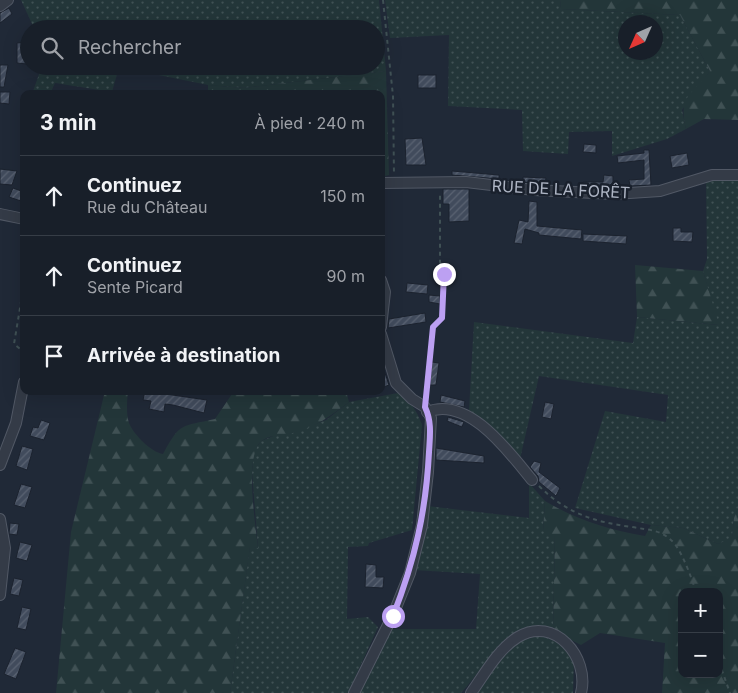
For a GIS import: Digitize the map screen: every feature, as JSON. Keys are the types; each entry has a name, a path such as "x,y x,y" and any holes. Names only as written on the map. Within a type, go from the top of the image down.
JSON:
{"street":[{"path":"0,6 8,0"},
{"name":"RUE DE LA FORÊT","path":"385,182 466,182 534,190 614,194 660,192 712,175 738,175"},
{"path":"0,214 20,218"},
{"path":"354,693 393,616 410,572 422,525 428,472 430,418 426,410 396,383 385,347"},
{"path":"0,465 16,423 21,395"},
{"path":"426,410 438,408 466,414 500,441 532,480"},
{"path":"0,520 5,548 0,595"},
{"path":"471,693 510,643 524,633 543,631 562,638 574,650 580,665 583,684 581,693"}],"path":[{"path":"383,0 393,96 395,183"},
{"path":"426,410 433,327 442,318 444,274 440,262 440,183"},
{"path":"20,308 14,344 20,349"},
{"path":"532,480 568,511 598,520 657,530 673,541 694,588"},
{"path":"723,673 730,693"}],"green space":[{"path":"21,0 379,0 381,20 30,20"},
{"path":"385,0 560,0 561,9 680,15 710,71 682,110 686,129 667,139 612,156 612,131 569,132 568,154 523,151 522,110 448,106 449,35 390,38"},
{"path":"560,0 738,0 738,120 704,119 686,129 684,118 685,102 710,71 680,15 561,9"},
{"path":"385,71 389,175 385,176 385,90 208,90 208,85 244,88 353,75 385,75"},
{"path":"39,75 117,75 113,90 99,90 55,83 52,90 33,90"},
{"path":"159,75 353,75 244,88 208,85"},
{"path":"738,177 738,508 734,518 732,539 718,544 683,528 651,525 575,508 605,411 666,422 668,395 539,376 520,459 469,410 474,322 633,343 637,317 718,325 703,271 707,259 706,181"},
{"path":"635,265 703,271 719,325 637,317"},
{"path":"398,393 413,406 422,425 412,530 369,543 368,546 348,547 347,619 368,617 378,627 348,693 230,693 250,546 258,548 252,472 254,451 261,441 278,434 292,433 326,420 349,402"},
{"path":"104,395 128,395 127,415 131,428 148,446 163,454 178,431 188,425 215,419 231,395 347,395 349,402 315,425 300,431 267,438 257,447 252,473 252,490 258,548 250,547 230,693 56,693 71,532"},
{"path":"529,483 545,501 543,530 555,534 553,631 530,628 510,636 492,654 461,693 359,693 390,629 476,629 480,574 414,570 427,506 529,518"},
{"path":"545,501 582,519 618,530 645,536 651,525 683,528 718,544 732,538 734,518 738,508 738,693 662,693 665,643 600,633 581,645 553,631 555,535 543,531"},
{"path":"537,636 554,641 574,660 573,693 476,693 507,651 520,639"}],"building":[{"path":"9,8 12,14 0,23 0,13"},
{"path":"17,43 20,43 20,63 17,63"},
{"path":"0,65 8,65 4,87 0,87"},
{"path":"418,75 436,75 436,88 418,88"},
{"path":"0,92 10,92 9,104 0,103"},
{"path":"422,138 426,165 406,165 405,139"},
{"path":"584,144 596,145 596,153 583,152"},
{"path":"644,150 649,150 651,185 630,186 629,180 644,179 644,160 618,163 617,156 644,153"},
{"path":"687,153 689,165 672,168 670,156"},
{"path":"0,169 17,171 12,185 0,184"},
{"path":"452,171 499,175 499,179 452,175"},
{"path":"604,175 613,176 613,187 583,186 583,182 603,182"},
{"path":"523,177 546,178 545,184 523,182"},
{"path":"13,188 20,191 20,201 9,197"},
{"path":"443,189 469,189 469,221 449,222 449,204 443,204"},
{"path":"529,201 537,202 537,226 582,230 581,239 539,235 539,233 525,229 522,244 514,243 519,220 528,222"},
{"path":"673,228 681,228 681,232 693,232 692,242 673,241"},
{"path":"583,234 627,236 626,244 583,241"},
{"path":"407,283 428,285 427,294 406,292"},
{"path":"429,295 440,296 440,304 429,302"},
{"path":"425,313 426,322 388,328 389,319"},
{"path":"432,362 439,363 436,385 429,385"},
{"path":"385,373 389,385 385,386"},
{"path":"144,395 173,395 207,400 204,413 165,404 164,412 149,409 151,401 143,400"},
{"path":"441,395 465,401 464,407 440,402"},
{"path":"545,402 554,404 551,419 542,417"},
{"path":"448,417 464,422 462,427 447,421"},
{"path":"41,420 50,423 44,440 30,436 33,427 38,428"},
{"path":"22,446 33,449 27,470 16,466"},
{"path":"436,448 484,456 484,463 436,460"},
{"path":"534,461 541,463 539,472 560,488 556,496 539,482 538,476 530,467"},
{"path":"21,484 32,487 25,508 14,505"},
{"path":"10,523 19,524 17,535 9,534"},
{"path":"20,542 32,545 27,561 16,558"},
{"path":"366,564 376,565 376,577 384,577 383,588 365,587"},
{"path":"14,578 23,580 19,596 10,594"},
{"path":"22,607 31,609 26,630 17,628"},
{"path":"15,648 26,652 16,679 4,674"}],"route":[{"path":"393,616 410,572 422,525 428,472 430,418 425,407 433,327 442,318 444,274"}]}
